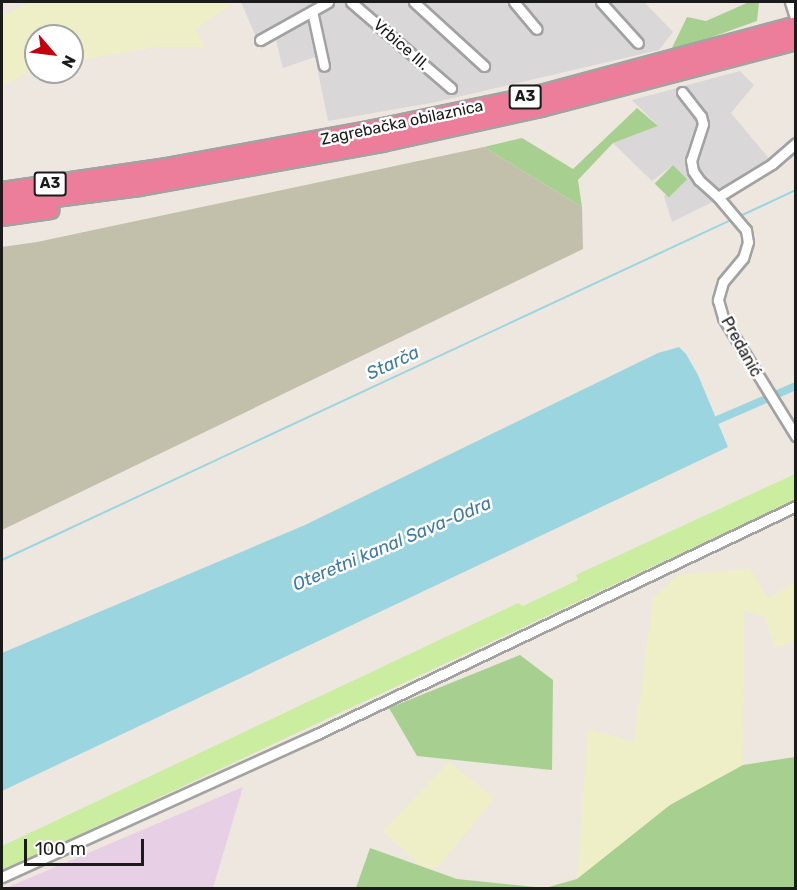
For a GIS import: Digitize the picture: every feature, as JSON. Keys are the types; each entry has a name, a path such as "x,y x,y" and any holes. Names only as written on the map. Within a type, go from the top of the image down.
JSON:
{"highway":[{"name":"Zagrebačka obilaznica","path":"2,191 167,167 374,129 542,94 795,22"},
{"name":"Zagrebačka obilaznica","path":"2,205 140,187 313,157 518,113 795,41"},
{"path":"2,217 122,199 140,187"}],"street":[{"path":"260,40 328,2"},
{"name":"Vrbice III.","path":"351,2 451,88"},
{"path":"414,2 484,66"},
{"path":"514,2 537,29"},
{"path":"601,2 638,43"},
{"path":"790,2 795,22"},
{"path":"312,11 324,66"},
{"name":"Predanić","path":"682,92 701,116 703,124 693,150 693,171 746,230 747,251 726,275 718,300 723,318 795,436"},
{"path":"718,197 772,164 795,143"},
{"path":"2,877 317,734 795,506"}],"shaded area":[{"path":"241,2 644,2 673,32 659,50 436,102 328,121 315,57 283,68 276,40 261,49"},
{"path":"740,71 754,85 731,113 767,156 775,171 672,222 664,196 687,179 673,165 652,181 613,143 658,126 632,100"},
{"path":"484,147 582,207 583,249 2,530 2,247 37,242"},
{"path":"243,787 213,888 6,888"}],"green space":[{"path":"29,2 234,2 196,29 204,47 156,47 84,59 84,24 24,24 24,74 2,86 2,11 5,15"},
{"path":"749,2 759,2 757,21 670,52 687,17 706,21"},
{"path":"637,108 658,126 613,143 578,180 582,207 484,147 522,138 573,169"},
{"path":"673,165 687,179 669,198 655,183"},
{"path":"795,474 795,500 2,871 2,846 518,603 523,606 578,580 576,575"},
{"path":"750,569 768,599 795,582 795,641 775,648 765,617 744,610 743,765 670,805 577,879 588,729 634,742 653,599 677,575"},
{"path":"520,655 553,680 552,770 417,756 389,708"},
{"path":"795,757 795,888 545,888 577,879 670,805 743,765"},
{"path":"449,762 494,798 438,867 431,869 421,866 383,831"},
{"path":"370,848 457,879 544,888 356,888"}],"water":[{"path":"679,347 686,354 698,375 728,447 2,791 2,653 305,525 658,353"}],"waterway":[{"name":"Starča","path":"738,217 796,190"},
{"name":"Starča","path":"2,560 733,219"},
{"name":"Oteretni kanal Sava-Odra","path":"708,424 796,386"}]}
